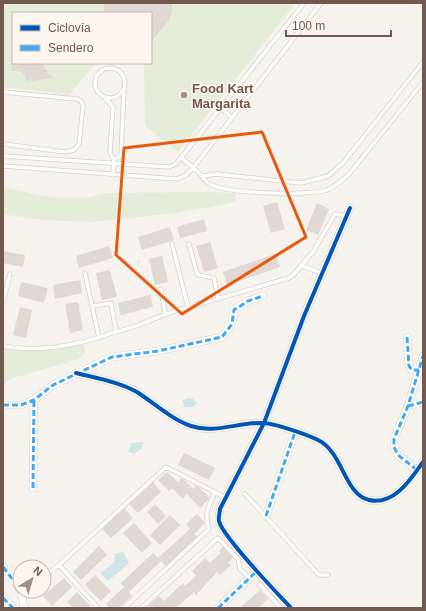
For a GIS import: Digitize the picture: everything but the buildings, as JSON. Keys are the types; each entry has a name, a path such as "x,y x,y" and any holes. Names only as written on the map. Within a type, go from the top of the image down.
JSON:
{"street":[{"path":"290,608 281,604 258,571 223,531 218,520 220,509 264,423 321,273 350,208"},
{"path":"3,405 21,405 34,400 52,385 76,372 112,357 158,351 222,337 232,324 234,310 248,301 263,296"},
{"path":"407,337 410,366 412,370 419,370"},
{"path":"417,470 398,455 394,443 408,406 423,356"},
{"path":"76,372 135,391 177,419 191,426 210,428 264,423 295,432 326,444 332,450 354,490 361,497 370,500 380,501 389,498 402,488 423,462"},
{"path":"33,488 34,400"},
{"path":"408,406 423,402"},
{"path":"266,516 295,432"},
{"path":"3,567 12,578"},
{"path":"218,608 258,571"},
{"path":"3,598 13,608"}],"lane":[{"path":"3,156 114,162 169,167 176,164 304,3"},
{"path":"3,166 177,179 186,175 193,168 320,3"},
{"path":"203,176 216,174 301,183 328,176 343,163 423,62"},
{"path":"112,175 114,162 110,152 113,107 99,93 94,82 95,77 104,68 116,68 124,77 121,155 114,162"},
{"path":"181,158 203,176 207,183 217,187 247,192 285,193 326,190 341,181 350,173 423,82"},
{"path":"104,97 116,97 124,88"},
{"path":"3,92 77,99 81,101 83,106 79,144 72,151 3,144"},
{"path":"221,108 231,117"},
{"path":"196,305 289,278 303,266 307,257 313,252 325,233 335,214 346,216"},
{"path":"3,346 22,350 41,350 98,338 137,326 165,313 188,307 172,244"},
{"path":"189,244 197,273 199,275 214,278 218,298"},
{"path":"303,266 321,273"},
{"path":"85,273 93,306 98,338"},
{"path":"3,302 10,274"},
{"path":"161,289 165,313"},
{"path":"93,306 111,303 116,332"},
{"path":"52,570 166,467 226,498"},
{"path":"124,608 209,529 205,517 215,492"},
{"path":"245,494 319,576 328,575"},
{"path":"141,608 218,538 238,559 240,569 249,579"},
{"path":"58,565 98,608"},
{"path":"259,584 281,604"}],"highlighted area":[{"path":"262,132 306,237 182,314 116,255 124,148"}],"green space":[{"name":"Food Kart Margarita","path":"3,3 296,3 178,152 145,126 144,64 152,64 152,12 12,12 12,64 97,64 91,68 70,95 3,87"},
{"path":"3,187 38,195 66,198 85,198 108,193 212,192 235,194 236,202 175,213 91,222 44,220 3,214"},
{"path":"83,343 86,353 76,360 13,378 6,382 3,390 3,346 28,349"}],"shaded area":[{"path":"189,398 193,399 197,403 192,407 185,407 182,400"},
{"path":"144,442 141,449 134,454 128,452 132,443"},
{"path":"123,552 129,563 108,581 100,573 115,562 114,554"}],"marked path":[{"path":"3,405 21,405 34,400 53,385 112,357 158,351 222,337 232,324 234,310 248,301 263,296"},
{"path":"407,337 409,366 412,370 419,370"},
{"path":"417,470 398,455 394,447 394,439 408,406 423,356"},
{"path":"33,488 34,400"},
{"path":"408,406 423,402"},
{"path":"266,516 295,432"},
{"path":"3,567 12,579"},
{"path":"218,608 257,571"},
{"path":"3,598 13,608"}],"cycle path":[{"path":"291,608 239,551 222,528 219,521 220,509 264,423 304,316 350,208"},
{"path":"76,373 107,381 137,392 170,415 191,426 209,429 263,423 283,427 318,440 333,454 354,490 369,500 378,501 394,495 401,490 423,462"}],"place":[{"name":"Food Kart Margarita","path":"184,95"}]}
